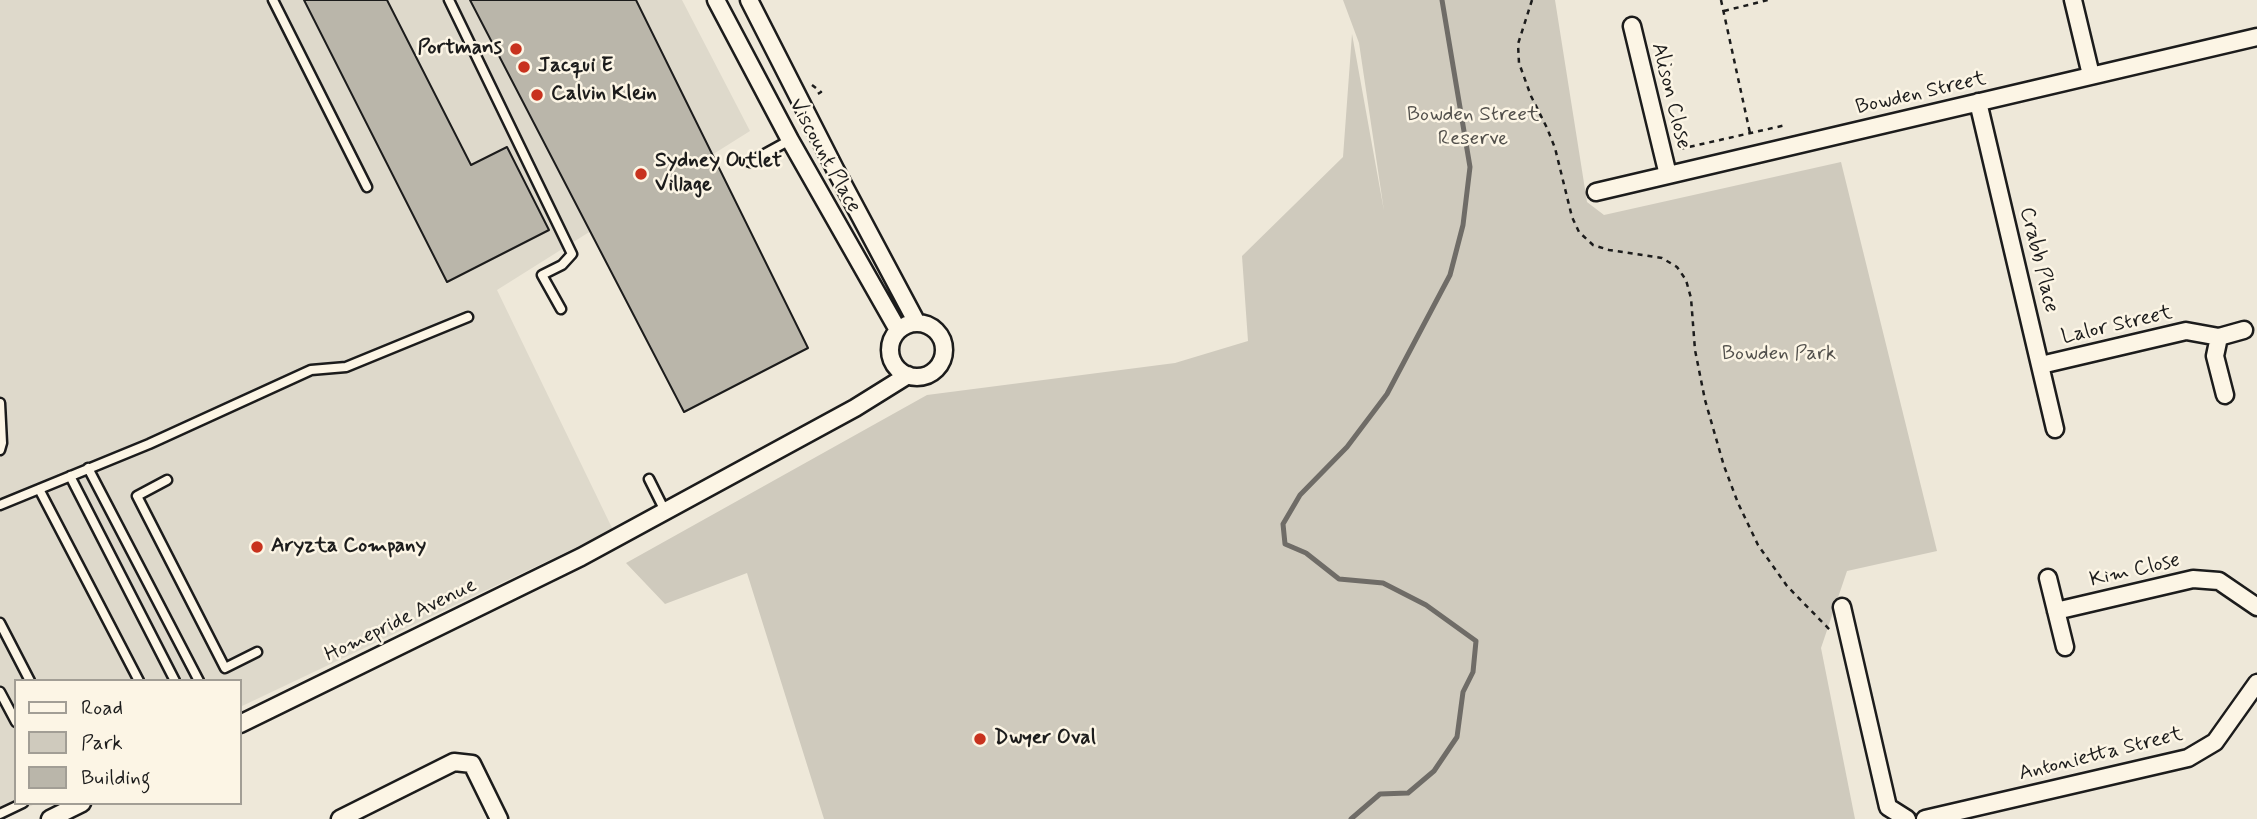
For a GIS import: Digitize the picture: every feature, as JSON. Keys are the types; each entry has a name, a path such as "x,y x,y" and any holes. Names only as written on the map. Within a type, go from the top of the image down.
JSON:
{"street":[{"name":"Viscount Place","path":"716,0 790,140 898,330"},
{"name":"Viscount Place","path":"749,0 835,170 917,323"},
{"path":"2073,0 2091,75"},
{"name":"Alison Close","path":"1632,26 1668,175"},
{"name":"Bowden Street","path":"1595,192 2257,37"},
{"name":"Crabb Place","path":"1978,102 2055,429"},
{"path":"664,509 855,408 908,375 926,375 934,370 943,355 940,337 926,324 917,323 898,330 890,346 894,364 908,375"},
{"name":"Lalor Street","path":"2041,365 2186,331 2219,337 2244,330"},
{"path":"2219,337 2215,356 2225,395"},
{"name":"Homepride Avenue","path":"242,723 581,556 664,509"},
{"path":"2048,578 2065,646"},
{"name":"Kim Close","path":"2056,611 2193,579 2220,580 2257,607"},
{"path":"1842,607 1888,807 1907,819"},
{"name":"Antonietta Street","path":"1925,819 2188,758 2215,742 2257,683"},
{"path":"341,819 454,762 472,764 499,819"},
{"path":"57,812 76,805"}],"lane":[{"path":"273,0 367,187"},
{"path":"449,0 572,254 562,265 542,275 561,310"},
{"path":"750,162 790,140"},
{"path":"0,505 311,370 346,367 468,317"},
{"path":"0,403 0,450"},
{"path":"88,468 198,679"},
{"path":"71,476 174,679"},
{"path":"649,479 664,509"},
{"path":"167,480 137,496 225,668 257,652"},
{"path":"39,489 138,679"},
{"path":"0,624 29,679"},
{"path":"0,692 14,718"},
{"path":"0,814 19,805"}],"path":[{"path":"1532,0 1518,44 1520,63 1531,96 1555,148 1572,217 1579,232 1593,245 1662,258 1677,267 1686,279 1691,298 1695,350 1705,400 1738,503 1758,545 1787,586 1835,635"},
{"path":"1721,0 1750,133"},
{"path":"1724,11 1768,0"},
{"path":"1663,153 1786,125"}],"shaded area":[{"path":"0,0 682,0 750,131 497,290 613,530 242,706 242,679 14,679 14,805 33,805 0,819"}],"green space":[{"path":"1343,0 1555,0 1587,202 1604,215 1841,162 1937,551 1847,571 1821,648 1855,819 824,819 747,573 665,604 626,563 927,395 1175,363 1248,341 1242,256 1343,157 1352,34 1384,211 1359,43"}],"building":[{"path":"304,0 387,0 471,165 507,147 549,230 447,282"},
{"name":"Sydney Outlet Village","path":"470,0 636,0 808,348 684,412"}],"waterway":[{"path":"1351,819 1380,794 1408,793 1434,771 1457,737 1463,692 1473,672 1476,641 1426,605 1383,583 1339,579 1306,553 1285,544 1283,524 1300,495 1347,447 1387,394 1450,275 1463,225 1470,167 1442,0"}],"place":[{"name":"Portmans","path":"516,49"},
{"name":"Jacqui E","path":"524,67"},
{"name":"Calvin Klein","path":"537,95"},
{"name":"Sydney Outlet Village","path":"641,174"},
{"name":"Aryzta Company","path":"257,547"},
{"name":"Dwyer Oval","path":"980,739"}],"park label":[{"name":"Bowden Street Reserve","path":"1473,128"},
{"name":"Bowden Park","path":"1779,355"}]}
